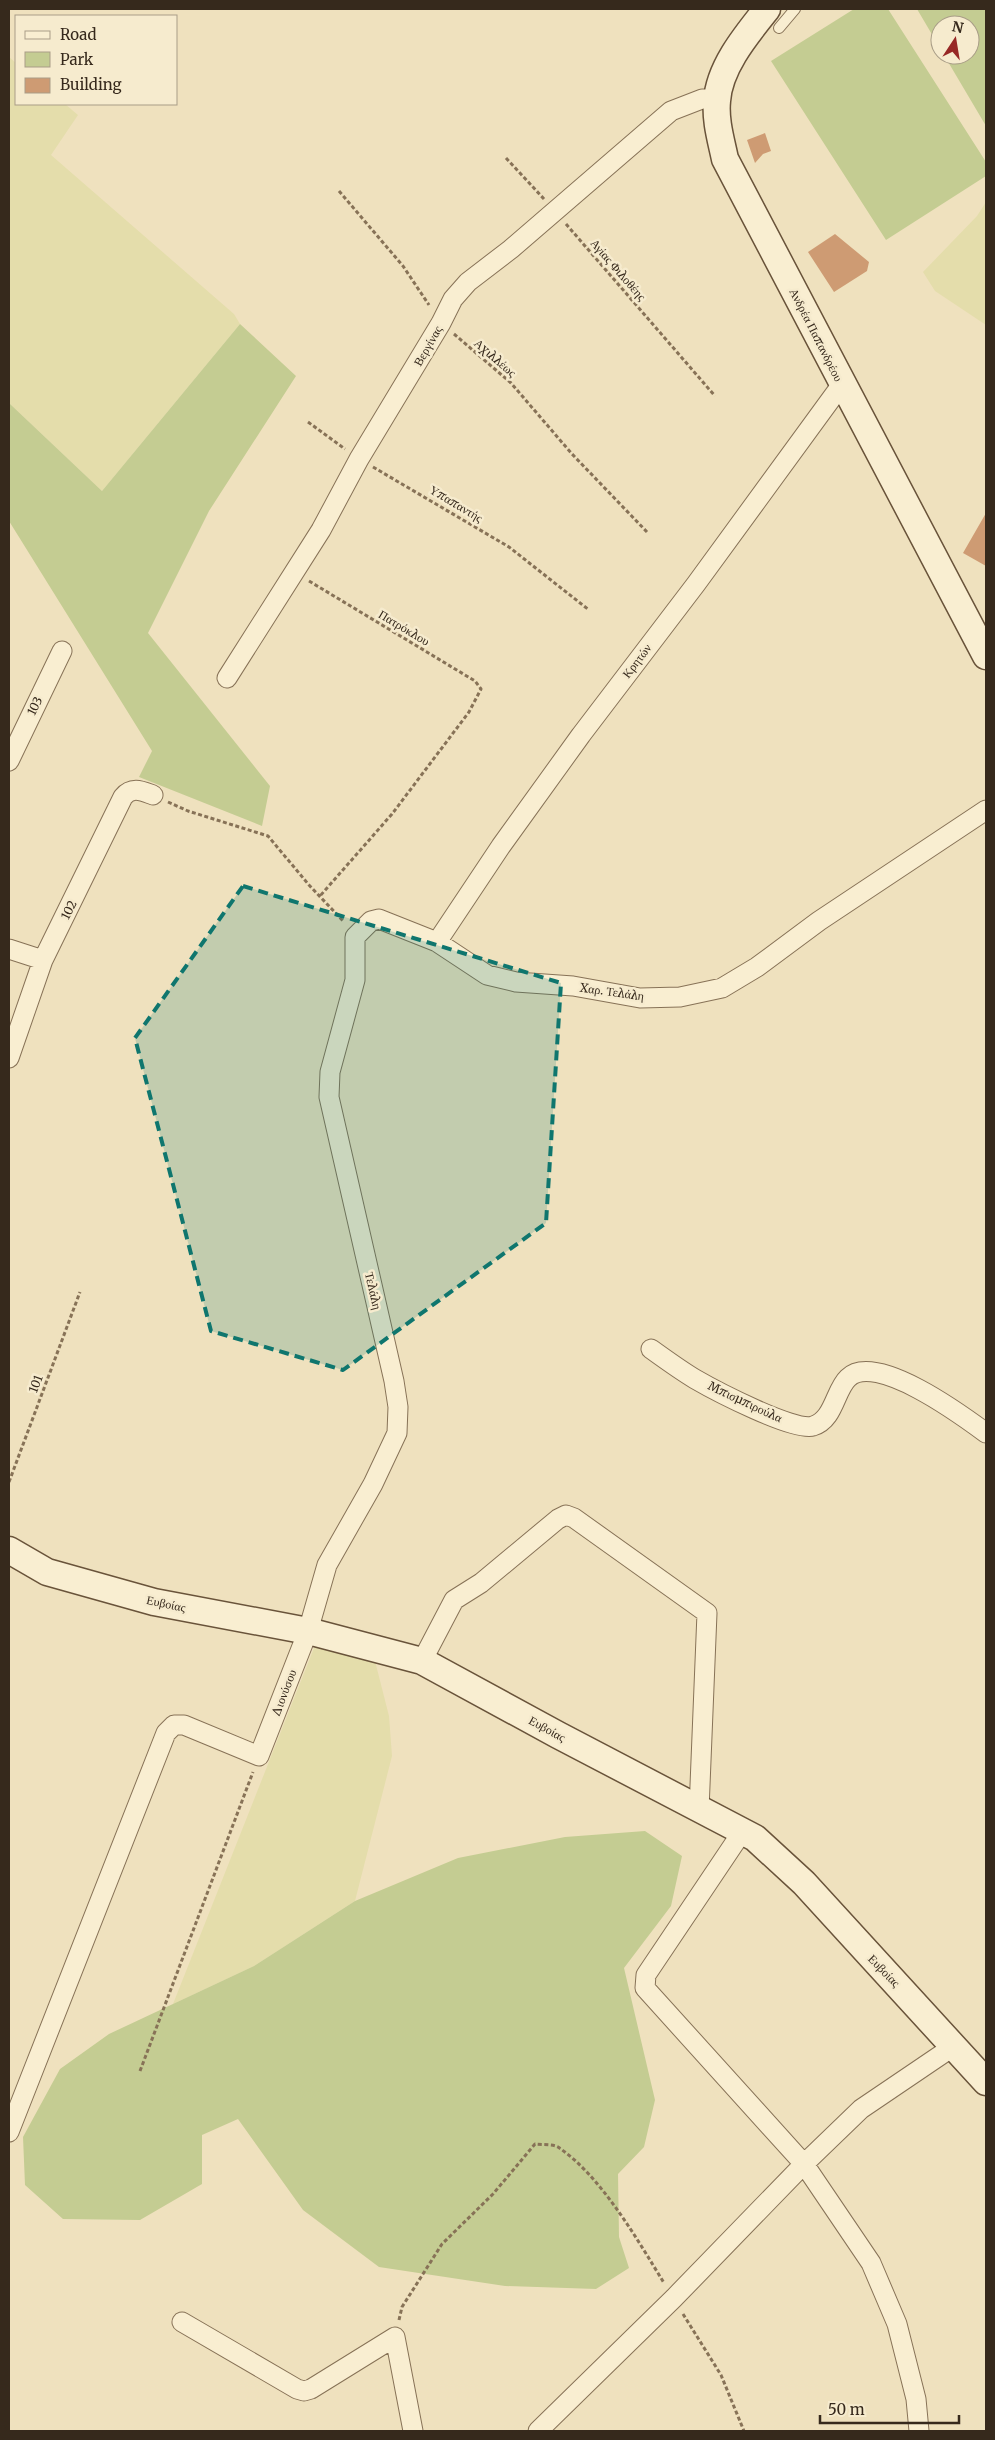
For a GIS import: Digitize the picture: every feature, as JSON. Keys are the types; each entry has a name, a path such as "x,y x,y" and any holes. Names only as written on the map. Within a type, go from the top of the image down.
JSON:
{"street":[{"name":"Ανδρέα Παπανδρέου","path":"773,18 733,55 716,100 718,128 725,159 986,656"},
{"name":"Βεργίνας","path":"227,678 321,530 359,459 441,323 453,299 468,282 671,111 702,99 716,100"},
{"name":"Κρητών","path":"437,942 501,846 575,743 696,584 842,384"},
{"name":"103","path":"9,761 62,652"},
{"name":"102","path":"9,1058 43,960 123,797 126,793 136,789 153,795"},
{"name":"Χαρ. Τελάλη","path":"355,937 371,921 379,919 437,942 486,975 516,982 573,986 640,998 680,997 722,988 757,967 819,922 986,810"},
{"name":"Τελάλη","path":"308,1631 327,1565 391,1448 399,1421 394,1380 329,1097 330,1072 355,980 355,937"},
{"path":"9,949 43,960"},
{"name":"Μπισμπιρούλα","path":"651,1349 695,1379 751,1407 795,1425 812,1426 820,1422 831,1409 848,1378 858,1372 871,1372 907,1382 942,1402 986,1432"},
{"path":"422,1661 454,1600 481,1583 558,1519 566,1515 574,1518 707,1613 699,1810"},
{"name":"Ευβοίας","path":"9,1550 47,1572 145,1600 308,1631 422,1661 699,1810 755,1838 804,1883 862,1949 986,2082"},
{"name":"Διονύσου","path":"258,1756 308,1631"},
{"path":"9,2132 166,1733 174,1725 184,1725 258,1756"},
{"path":"742,1832 646,1975 644,1984 647,1992 676,2025 804,2164 871,2263 894,2316 916,2399 919,2431"},
{"path":"538,2431 674,2298 804,2164 861,2109 954,2046"},
{"path":"182,2322 297,2389 304,2391 311,2389 394,2337 413,2431"}],"lane":[{"path":"773,18 795,9"}],"path":[{"name":"Αγίας Φιλοθέης","path":"506,158 714,396"},
{"name":"Αχιλλέως","path":"338,191 403,266 441,323 511,383 572,454 647,532"},
{"name":"Υπαπαντής","path":"308,422 359,459 457,514 509,547 589,610"},
{"name":"Πατρόκλου","path":"294,572 474,681 481,689 469,712 392,814 320,896"},
{"path":"153,795 188,811 268,836 355,937"},
{"name":"101","path":"9,1482 80,1292"},
{"path":"140,2071 258,1756"},
{"path":"394,2337 402,2308 442,2244 493,2194 536,2144 556,2146 594,2180 636,2237 722,2375 744,2431"}],"highlighted area":[{"path":"243,886 561,983 546,1223 343,1370 211,1331 135,1038"}],"shaded area":[{"path":"9,57 15,62 15,105 66,105 78,115 51,155 234,314 240,324 102,491 9,403"},
{"path":"986,202 986,325 935,291 923,272 977,216"},
{"path":"316,1643 375,1661 389,1716 392,1756 355,1901 254,1966 173,2004"}],"green space":[{"path":"854,9 888,9 986,162 986,176 886,240 771,61"},
{"path":"917,9 986,9 986,126 950,65 980,65 980,15 930,15 930,31"},
{"path":"240,324 296,376 209,511 148,633 270,786 262,826 139,777 152,751 9,521 9,403 102,491"},
{"path":"645,1831 682,1856 671,1906 624,1968 655,2100 644,2147 618,2174 619,2237 629,2268 596,2289 505,2286 379,2267 303,2210 238,2119 202,2135 202,2184 140,2220 63,2219 25,2185 23,2137 60,2069 109,2034 254,1966 355,1901 458,1858 565,1837"}],"building":[{"path":"765,133 771,151 763,154 755,163 747,140"},
{"path":"835,234 869,262 867,271 834,292 808,252"},
{"path":"986,513 986,566 963,553"}]}
